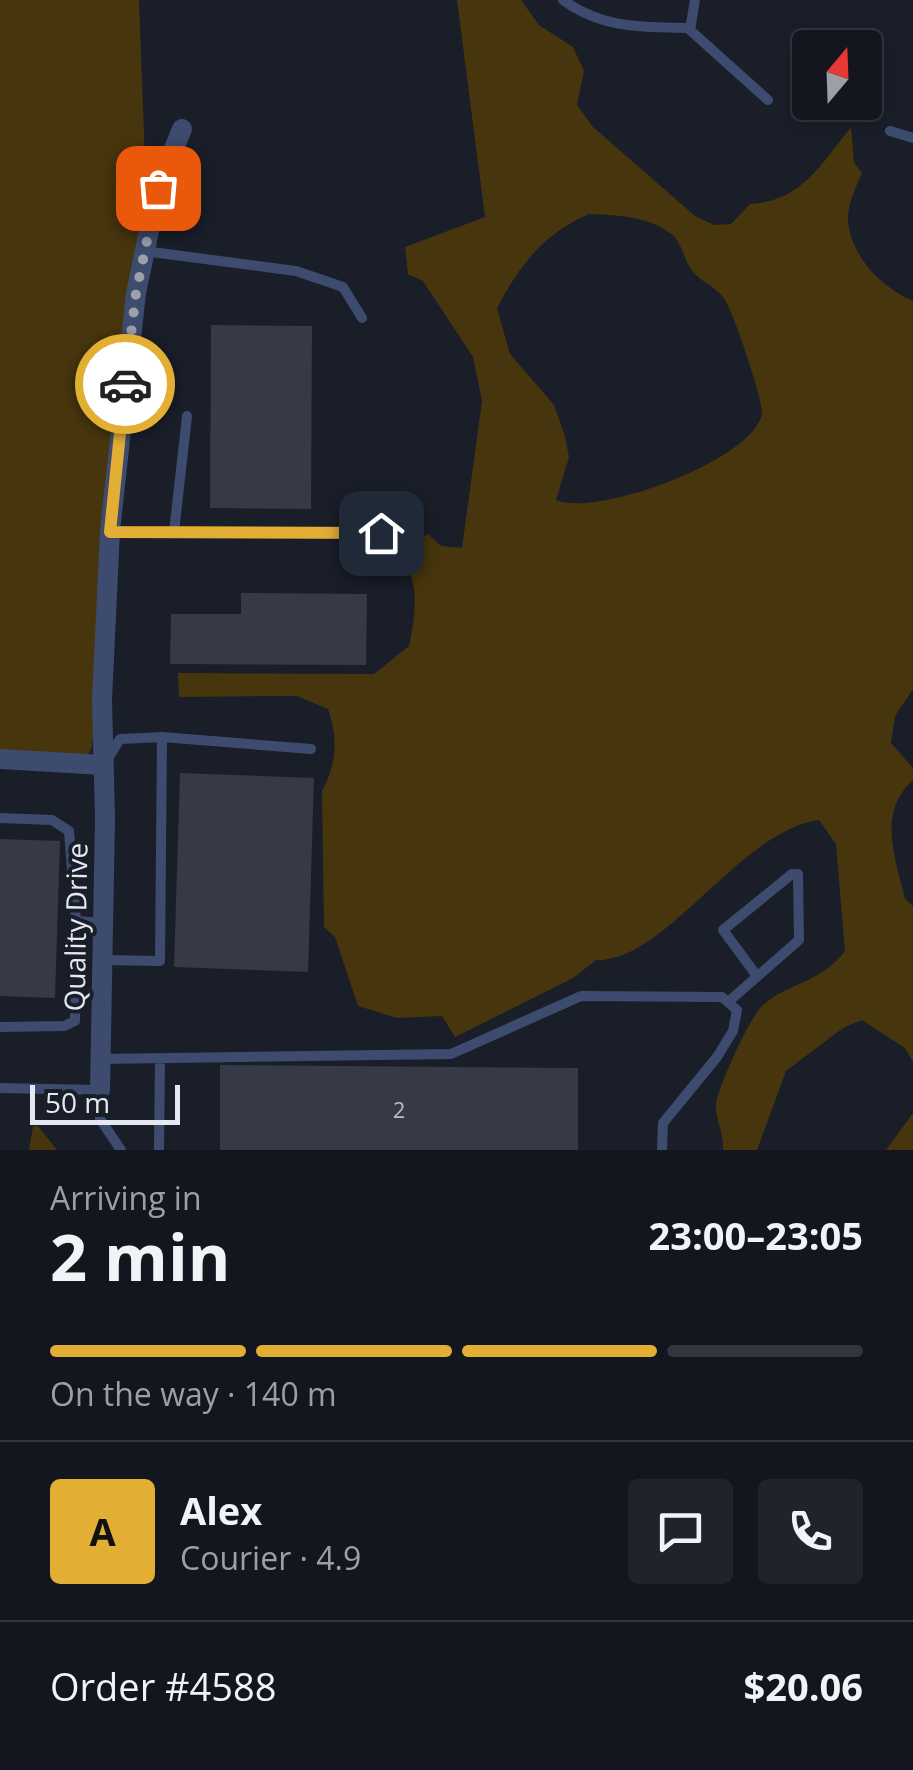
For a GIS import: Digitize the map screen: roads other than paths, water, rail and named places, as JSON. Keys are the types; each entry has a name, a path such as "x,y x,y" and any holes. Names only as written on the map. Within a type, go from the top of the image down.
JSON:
{"street":[{"name":"Quality Drive","path":"100,1090 110,532 136,293 158,188 182,129"},
{"path":"0,759 104,765"}],"lane":[{"path":"563,0 579,12 610,24 690,28 768,100"},
{"path":"690,28 695,0"},
{"path":"890,131 913,138"},
{"path":"144,250 296,271 343,287 362,318"},
{"path":"174,532 187,416"},
{"path":"110,532 381,533"},
{"path":"104,765 120,739 162,737 311,749"},
{"path":"101,960 160,961 162,737"},
{"path":"0,818 52,820 69,832 76,921 76,1022 0,1027"},
{"path":"728,1002 799,940 798,874 723,930 757,976"},
{"path":"76,921 102,922"},
{"path":"100,1059 450,1054 581,996 722,997 737,1010 733,1030 663,1123 662,1150"},
{"path":"160,1058 160,1150"},
{"path":"0,1088 100,1090 100,1118 117,1146"}]}
